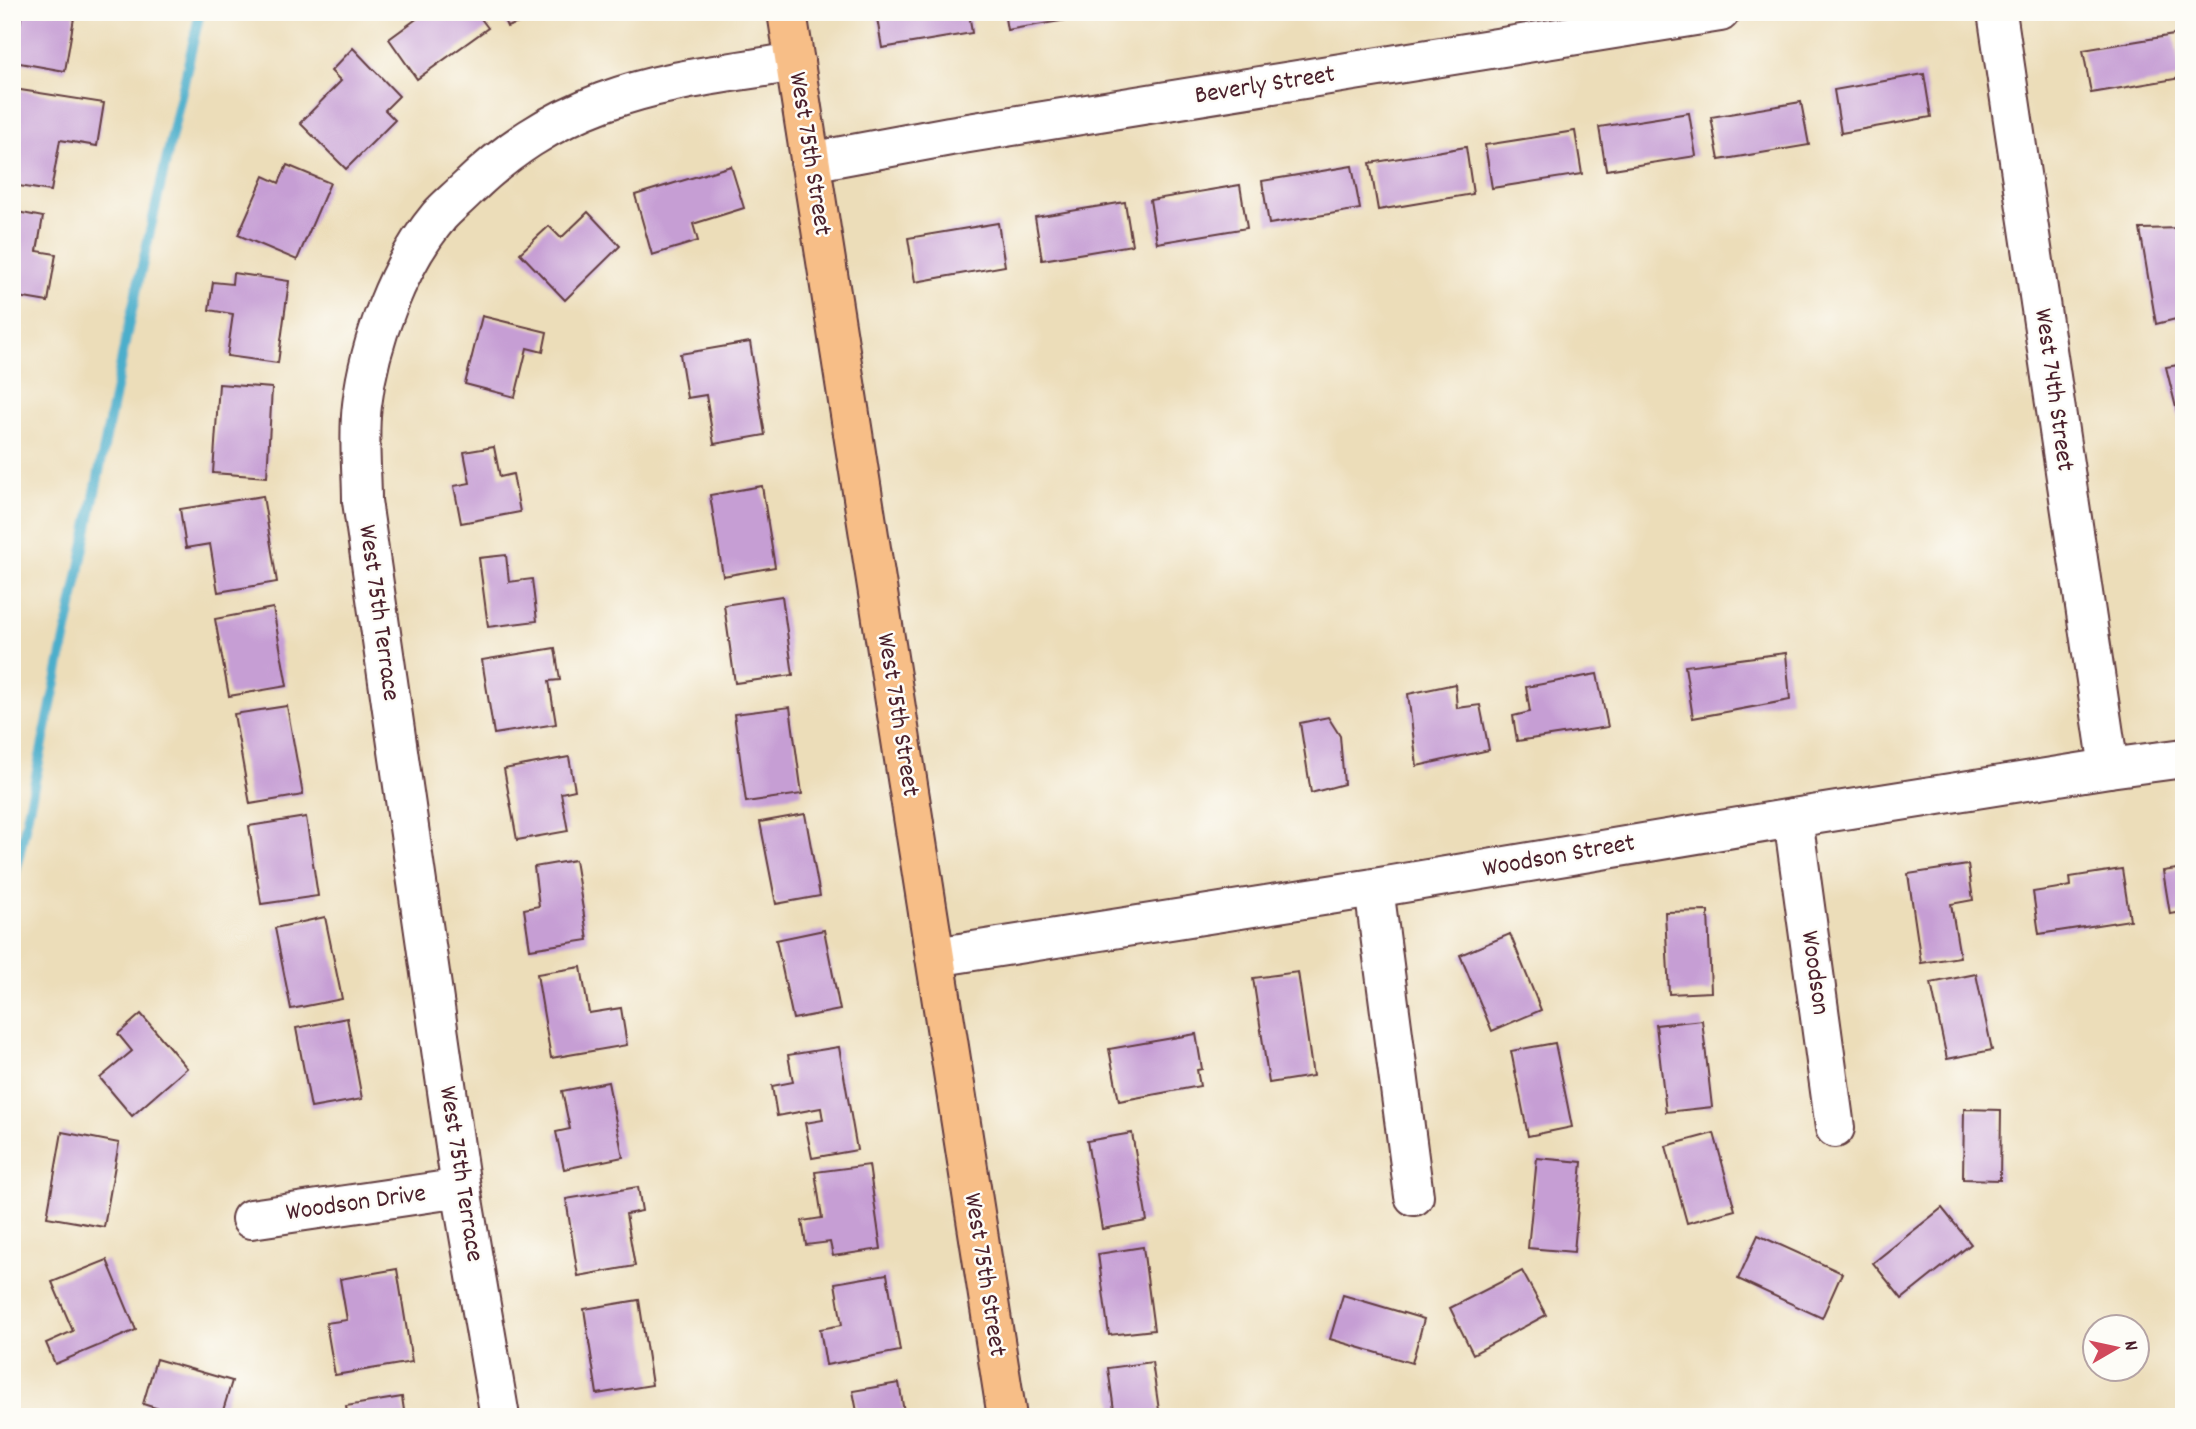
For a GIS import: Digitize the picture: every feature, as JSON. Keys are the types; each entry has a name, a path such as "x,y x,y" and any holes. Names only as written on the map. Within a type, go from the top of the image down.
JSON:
{"main road":[{"name":"West 75th Street","path":"787,12 1007,1417"}],"street":[{"name":"Beverly Street","path":"810,162 978,132 1720,12"},
{"name":"West 74th Street","path":"1997,12 2109,768"},
{"name":"West 75th Terrace","path":"500,1417 461,1188 362,501 361,408 369,362 384,315 413,255 439,217 495,162 562,119 605,101 666,84 795,62"},
{"name":"Woodson Street","path":"935,957 1374,888 1793,817 2184,758"},
{"name":"Woodson","path":"1793,817 1835,1128"},
{"path":"1374,888 1415,1196"},
{"name":"Woodson Drive","path":"251,1219 461,1188"}],"building":[{"path":"22,12 75,12 65,71 14,62"},
{"path":"426,12 476,12 488,28 417,79 389,39"},
{"path":"501,12 547,12 547,13 507,27"},
{"path":"876,12 969,12 972,33 882,48"},
{"path":"1004,12 1097,12 1097,15 1007,30"},
{"path":"2174,35 2181,78 2091,93 2083,50"},
{"path":"353,48 399,96 385,110 395,120 346,169 300,123 341,81 331,71"},
{"path":"1924,74 1931,117 1841,133 1834,90"},
{"path":"14,89 104,103 97,146 60,140 51,191 12,185"},
{"path":"1801,102 1809,145 1719,160 1711,117"},
{"path":"1689,113 1696,156 1606,170 1599,127"},
{"path":"1575,131 1582,174 1492,188 1485,145"},
{"path":"1466,147 1473,194 1378,210 1370,163"},
{"path":"287,165 330,183 297,260 238,235 264,176 279,183"},
{"path":"731,166 744,208 693,224 698,241 652,255 635,195"},
{"path":"1352,166 1360,209 1269,224 1262,181"},
{"path":"1240,185 1247,228 1157,243 1150,200"},
{"path":"1125,202 1132,245 1042,260 1035,217"},
{"path":"12,211 43,217 37,251 56,254 48,302 12,296"},
{"path":"588,212 620,246 565,300 520,253 549,226 561,238"},
{"path":"998,223 1005,266 915,282 908,238"},
{"path":"2184,228 2184,317 2156,324 2140,229"},
{"path":"233,273 289,281 278,363 227,356 233,314 209,310 213,282 232,284"},
{"path":"482,316 547,332 543,352 527,348 515,397 465,384"},
{"path":"750,342 765,435 714,444 706,395 687,398 680,354"},
{"path":"2184,364 2184,436 2183,436 2166,367"},
{"path":"219,384 272,388 267,477 213,473"},
{"path":"494,447 500,477 513,474 520,512 461,523 454,486 470,483 464,452"},
{"path":"762,486 775,567 723,576 710,495"},
{"path":"263,496 277,582 218,592 210,544 186,548 180,509"},
{"path":"506,555 509,582 532,579 537,621 488,627 479,558"},
{"path":"782,596 793,675 735,683 724,605"},
{"path":"273,608 287,686 229,696 215,619"},
{"path":"555,648 560,680 549,681 556,724 494,734 482,660"},
{"path":"1786,653 1790,700 1693,718 1685,666"},
{"path":"1597,674 1608,727 1517,741 1513,716 1530,712 1526,687"},
{"path":"1455,684 1457,708 1480,705 1489,750 1417,766 1408,694"},
{"path":"287,706 303,795 250,804 234,714"},
{"path":"790,707 802,794 746,802 734,714"},
{"path":"1328,717 1340,736 1344,784 1311,793 1300,723"},
{"path":"569,757 575,790 561,793 568,831 517,840 504,769"},
{"path":"805,814 820,896 776,904 760,822"},
{"path":"306,817 318,896 261,904 249,826"},
{"path":"575,860 588,940 530,949 524,909 539,906 534,867"},
{"path":"1968,865 1973,900 1951,904 1960,957 1921,963 1908,874"},
{"path":"2184,868 2184,912 2170,914 2163,871"},
{"path":"2122,869 2130,920 2039,934 2033,892 2071,886 2070,877"},
{"path":"1708,911 1711,992 1669,994 1665,912"},
{"path":"325,917 342,999 291,1009 275,928"},
{"path":"824,930 840,1010 793,1019 776,940"},
{"path":"1510,934 1541,1010 1492,1031 1460,955"},
{"path":"581,967 589,1013 621,1008 627,1045 551,1058 537,974"},
{"path":"1298,972 1313,1076 1269,1083 1253,978"},
{"path":"1976,974 1992,1050 1947,1059 1931,983"},
{"path":"141,1014 187,1068 132,1116 100,1078 132,1051 118,1034"},
{"path":"347,1018 362,1099 311,1108 296,1028"},
{"path":"1702,1020 1712,1107 1666,1112 1656,1025"},
{"path":"1196,1034 1202,1069 1197,1070 1200,1086 1119,1101 1109,1049"},
{"path":"1555,1043 1572,1127 1528,1136 1511,1051"},
{"path":"839,1047 857,1150 812,1158 805,1123 823,1120 821,1108 777,1116 772,1086 793,1082 788,1055"},
{"path":"608,1082 623,1157 564,1169 556,1132 570,1129 562,1091"},
{"path":"1964,1109 2001,1110 2000,1180 1963,1179"},
{"path":"62,1132 119,1143 104,1227 47,1217"},
{"path":"1132,1133 1147,1221 1102,1229 1087,1141"},
{"path":"1714,1133 1735,1210 1687,1223 1666,1146"},
{"path":"1537,1158 1582,1162 1574,1252 1528,1248"},
{"path":"869,1165 881,1249 833,1256 830,1242 806,1245 802,1221 822,1218 815,1172"},
{"path":"638,1187 642,1211 626,1214 635,1266 578,1276 566,1199"},
{"path":"1942,1208 1971,1244 1902,1299 1873,1263"},
{"path":"1758,1235 1842,1273 1822,1318 1738,1279"},
{"path":"1143,1247 1154,1330 1109,1335 1098,1254"},
{"path":"107,1260 136,1330 55,1364 46,1343 73,1331 52,1282"},
{"path":"397,1269 412,1362 335,1375 326,1323 347,1320 340,1279"},
{"path":"1522,1271 1546,1315 1473,1354 1450,1308"},
{"path":"887,1274 900,1351 826,1365 820,1329 842,1325 835,1283"},
{"path":"1343,1295 1424,1319 1412,1363 1330,1339"},
{"path":"639,1300 652,1385 597,1394 584,1309"},
{"path":"156,1359 232,1381 221,1417 185,1417 143,1404"},
{"path":"1152,1362 1160,1417 1115,1417 1108,1368"},
{"path":"899,1383 905,1417 858,1417 853,1391"},
{"path":"402,1397 405,1417 348,1417 346,1406"}],"waterway":[{"path":"12,889 128,328 200,12"}]}
